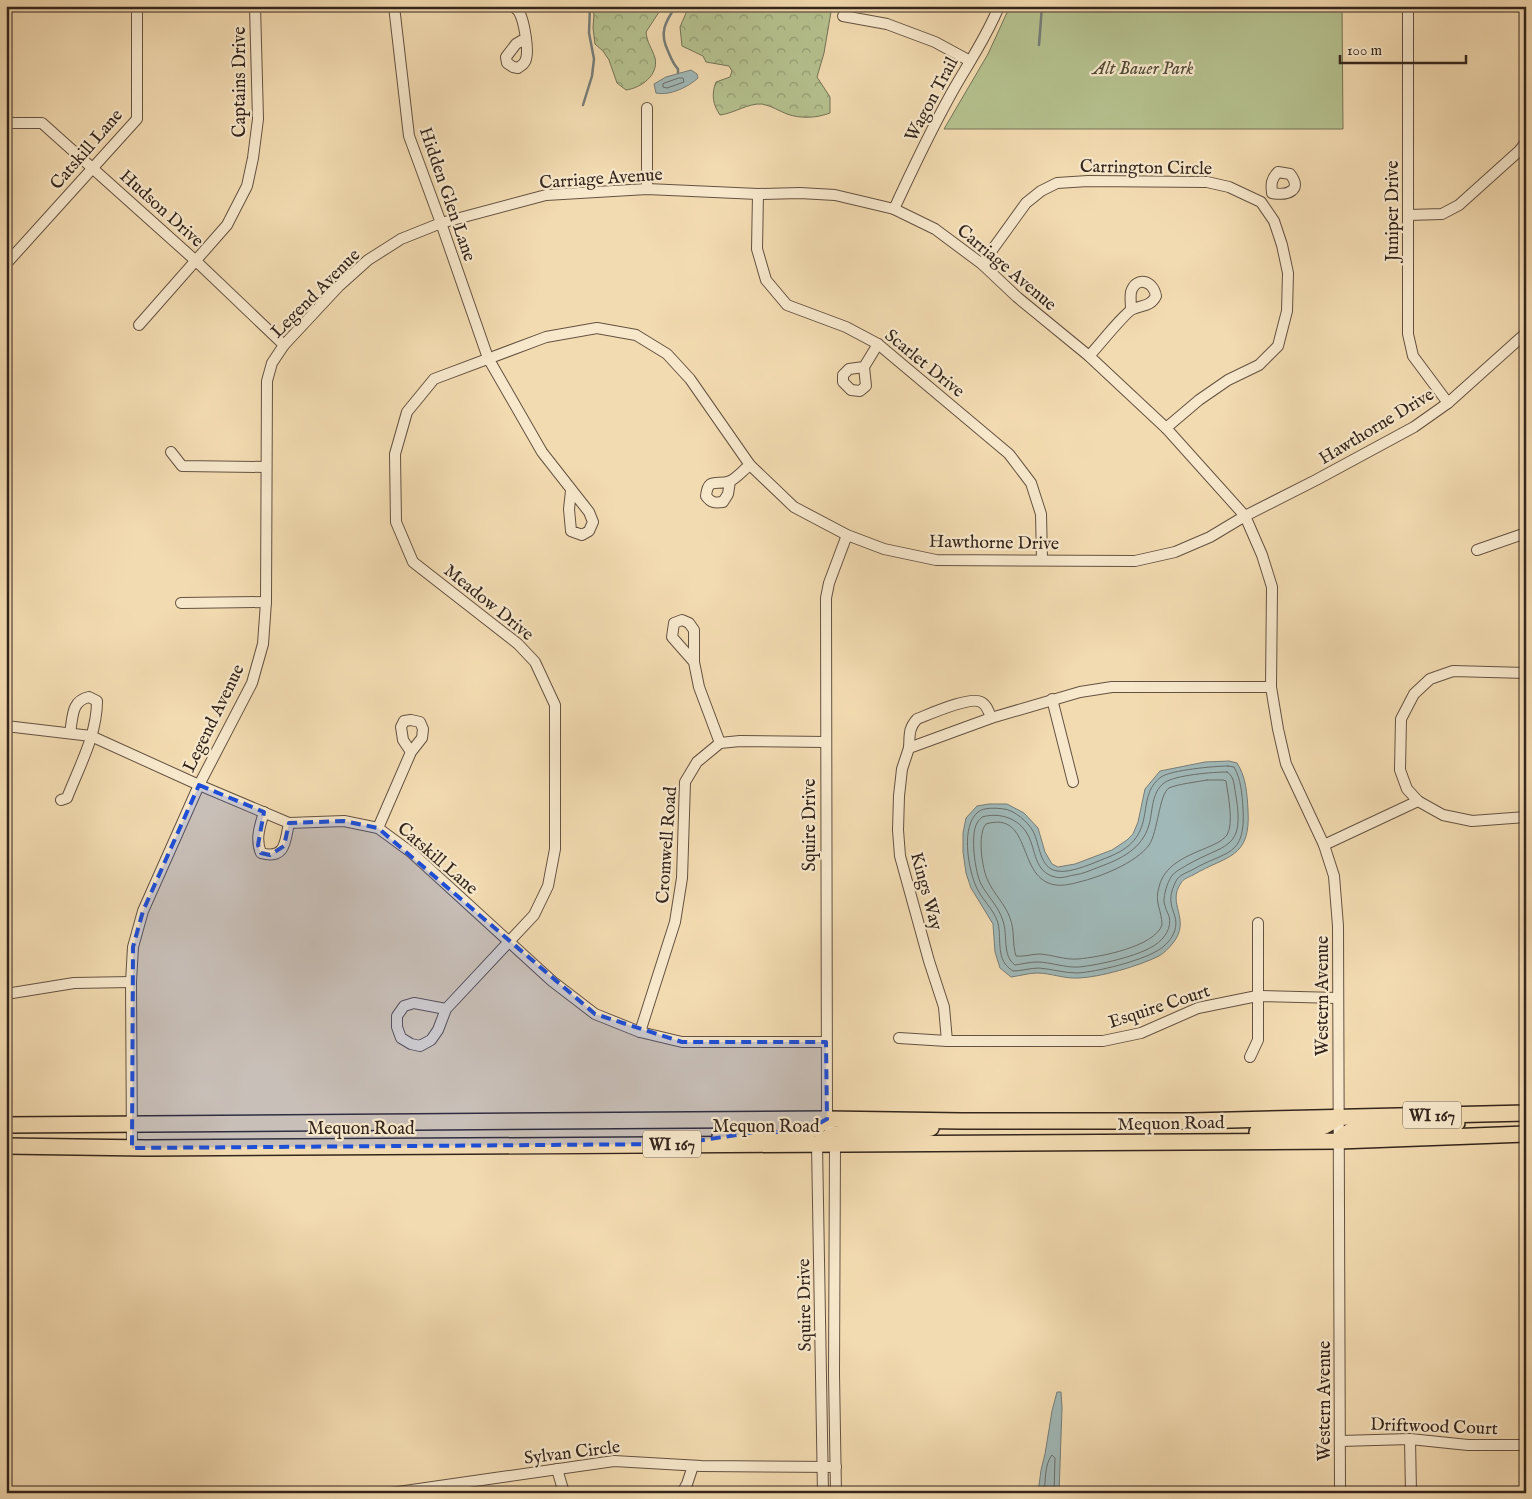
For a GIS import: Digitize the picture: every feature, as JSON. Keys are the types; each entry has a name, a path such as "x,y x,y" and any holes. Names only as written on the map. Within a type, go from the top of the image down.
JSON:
{"main road":[{"name":"Mequon Road","path":"6,1125 827,1118 962,1121 1185,1121 1526,1113"},
{"path":"1339,1141 1345,1134 1355,1129 1425,1127 1458,1122 1482,1114"},
{"path":"1222,1141 1252,1133 1314,1130 1328,1125 1338,1116"},
{"path":"677,1144 756,1132 804,1132 814,1130 827,1118"},
{"path":"817,1144 826,1137 833,1140 848,1132 897,1132 962,1121"},
{"path":"1185,1121 1185,1142"},
{"name":"Mequon Road","path":"833,1140 1339,1141 1526,1134"},
{"name":"Mequon Road","path":"6,1146 132,1148 817,1144"}],"street":[{"name":"Catskill Lane","path":"6,264 137,119 137,6"},
{"name":"Captains Drive","path":"139,325 227,225 247,186 258,120 255,6"},
{"name":"Hidden Glen Lane","path":"394,6 408,136 441,223 488,358 542,452 571,490"},
{"path":"513,6 519,12 526,38"},
{"name":"Wagon Trail","path":"894,209 928,136 992,26 999,6"},
{"name":"Juniper Drive","path":"1408,6 1408,334 1413,356 1448,402"},
{"path":"842,16 887,24 935,42 970,61"},
{"path":"647,108 647,189"},
{"name":"Hudson Drive","path":"6,123 42,123 196,261 284,345"},
{"path":"1408,215 1442,214 1459,205 1519,151 1526,142"},
{"name":"Carrington Circle","path":"982,264 1026,203 1041,191 1057,183 1088,181 1207,182 1229,187 1261,202"},
{"name":"Carriage Avenue","path":"441,223 546,196 647,189 835,195 894,209 935,229 982,264 1017,297 1089,356 1166,428 1245,516"},
{"path":"1166,428 1228,380 1259,365 1278,346 1287,311 1288,273 1274,221 1261,202 1272,193"},
{"name":"Scarlet Drive","path":"758,194 757,249 766,280 787,305 846,328 878,344 1009,454 1031,483 1041,514 1042,560"},
{"name":"Legend Avenue","path":"132,1148 133,947 143,911 199,785 252,683 263,644 266,602 266,381 272,363 284,345 339,286 368,260 402,239 441,223"},
{"path":"1089,356 1131,310"},
{"name":"Hawthorne Drive","path":"488,358 546,337 597,328 636,335 667,354 690,379 750,465 794,507 847,534 884,549 936,560 1136,561 1175,552 1210,537 1245,516 1414,427 1448,402 1526,333"},
{"path":"864,367 878,344"},
{"name":"Meadow Drive","path":"446,1009 534,915 548,886 555,849 555,705 535,662 518,644 413,562 396,522 395,454 407,412 434,379 488,358"},
{"path":"171,452 182,466 265,467"},
{"path":"730,481 750,465"},
{"name":"Western Avenue","path":"1245,516 1262,555 1272,587 1271,688 1286,764 1324,845 1334,876 1338,926 1340,1493"},
{"path":"1477,550 1526,533"},
{"name":"Squire Drive","path":"836,1493 833,1140 827,1118 826,1042 826,598 847,534"},
{"path":"180,603 266,602"},
{"path":"694,662 699,687 720,743 740,741 825,742"},
{"path":"1526,673 1453,671 1430,679 1414,694 1401,719 1400,770 1407,789 1418,801 1443,815 1472,821 1526,817"},
{"path":"908,748 991,718 1080,692 1112,688 1271,688"},
{"path":"61,800 66,798 91,736 97,713 97,702 89,697 81,699 75,705 70,733"},
{"path":"1052,699 1073,782"},
{"name":"Kings Way","path":"947,1041 944,1007 929,961 900,856 898,830 902,769 908,748 911,725 917,719 969,701 983,703 991,718"},
{"name":"Catskill Lane","path":"6,726 91,736 289,823 344,821 378,828 412,853 552,981 595,1014 640,1032 682,1042 826,1042"},
{"name":"Cromwell Road","path":"640,1032 675,922 682,878 685,782 697,762 720,743"},
{"path":"378,828 411,752"},
{"path":"1324,845 1418,801"},
{"path":"264,812 258,833 258,845 261,853 270,855 278,853 284,846 289,823"},
{"path":"1250,1057 1258,1040 1258,923"},
{"path":"6,994 74,983 132,982"},
{"name":"Esquire Court","path":"899,1038 947,1041 1103,1041 1141,1034 1198,1008 1257,996 1338,998"},
{"path":"414,1003 446,1009 438,1030 431,1040 420,1046 411,1044 401,1038 397,1027 397,1016 404,1006 414,1003"},
{"name":"Squire Drive","path":"823,1493 817,1144 827,1118"},
{"path":"1410,1439 1411,1493"},
{"name":"Driftwood Court","path":"1340,1440 1410,1439 1468,1445 1526,1444"},
{"name":"Sylvan Circle","path":"313,1493 391,1492 614,1461 693,1466 836,1467"},
{"path":"682,1493 693,1466"},
{"path":"558,1469 564,1493"}],"highlighted area":[{"path":"199,785 264,812 258,845 261,853 270,855 284,846 289,823 344,821 378,828 595,1014 682,1042 826,1042 827,1119 804,1132 756,1132 677,1144 132,1148 133,947 143,911"}],"green space":[{"path":"588,6 663,6 646,32 656,64 648,80 637,87 626,90 617,83 609,60 595,44 594,14"},
{"path":"689,6 832,6 824,53 817,77 830,97 830,113 814,117 798,117 772,107 757,104 720,115 714,99 714,86 716,82 730,77 732,71 729,66 706,62 703,56 682,46 680,27"},
{"name":"Alt Bauer Park","path":"1010,6 1342,6 1343,129 944,129 988,54"}],"water":[{"path":"691,70 697,74 698,78 689,85 673,92 656,93 654,84 666,77"},
{"path":"1229,761 1237,763 1245,785 1248,826 1245,838 1241,847 1226,859 1186,878 1182,882 1177,891 1176,898 1180,926 1173,943 1165,952 1151,960 1131,967 1079,978 1037,973 1011,977 1000,968 995,952 993,924 971,888 966,873 963,852 963,833 966,818 977,806 1007,804 1024,813 1038,828 1045,852 1052,864 1058,867 1075,864 1112,850 1133,834 1138,822 1145,789 1160,771 1205,762"},
{"path":"1057,1392 1061,1392 1062,1408 1059,1493 1038,1493 1052,1411"}],"waterway":[{"path":"583,105 592,76 594,59 589,33 590,6"},
{"path":"676,6 664,28 664,39 672,61 678,69 678,73"},
{"path":"1039,45 1042,6"}]}
